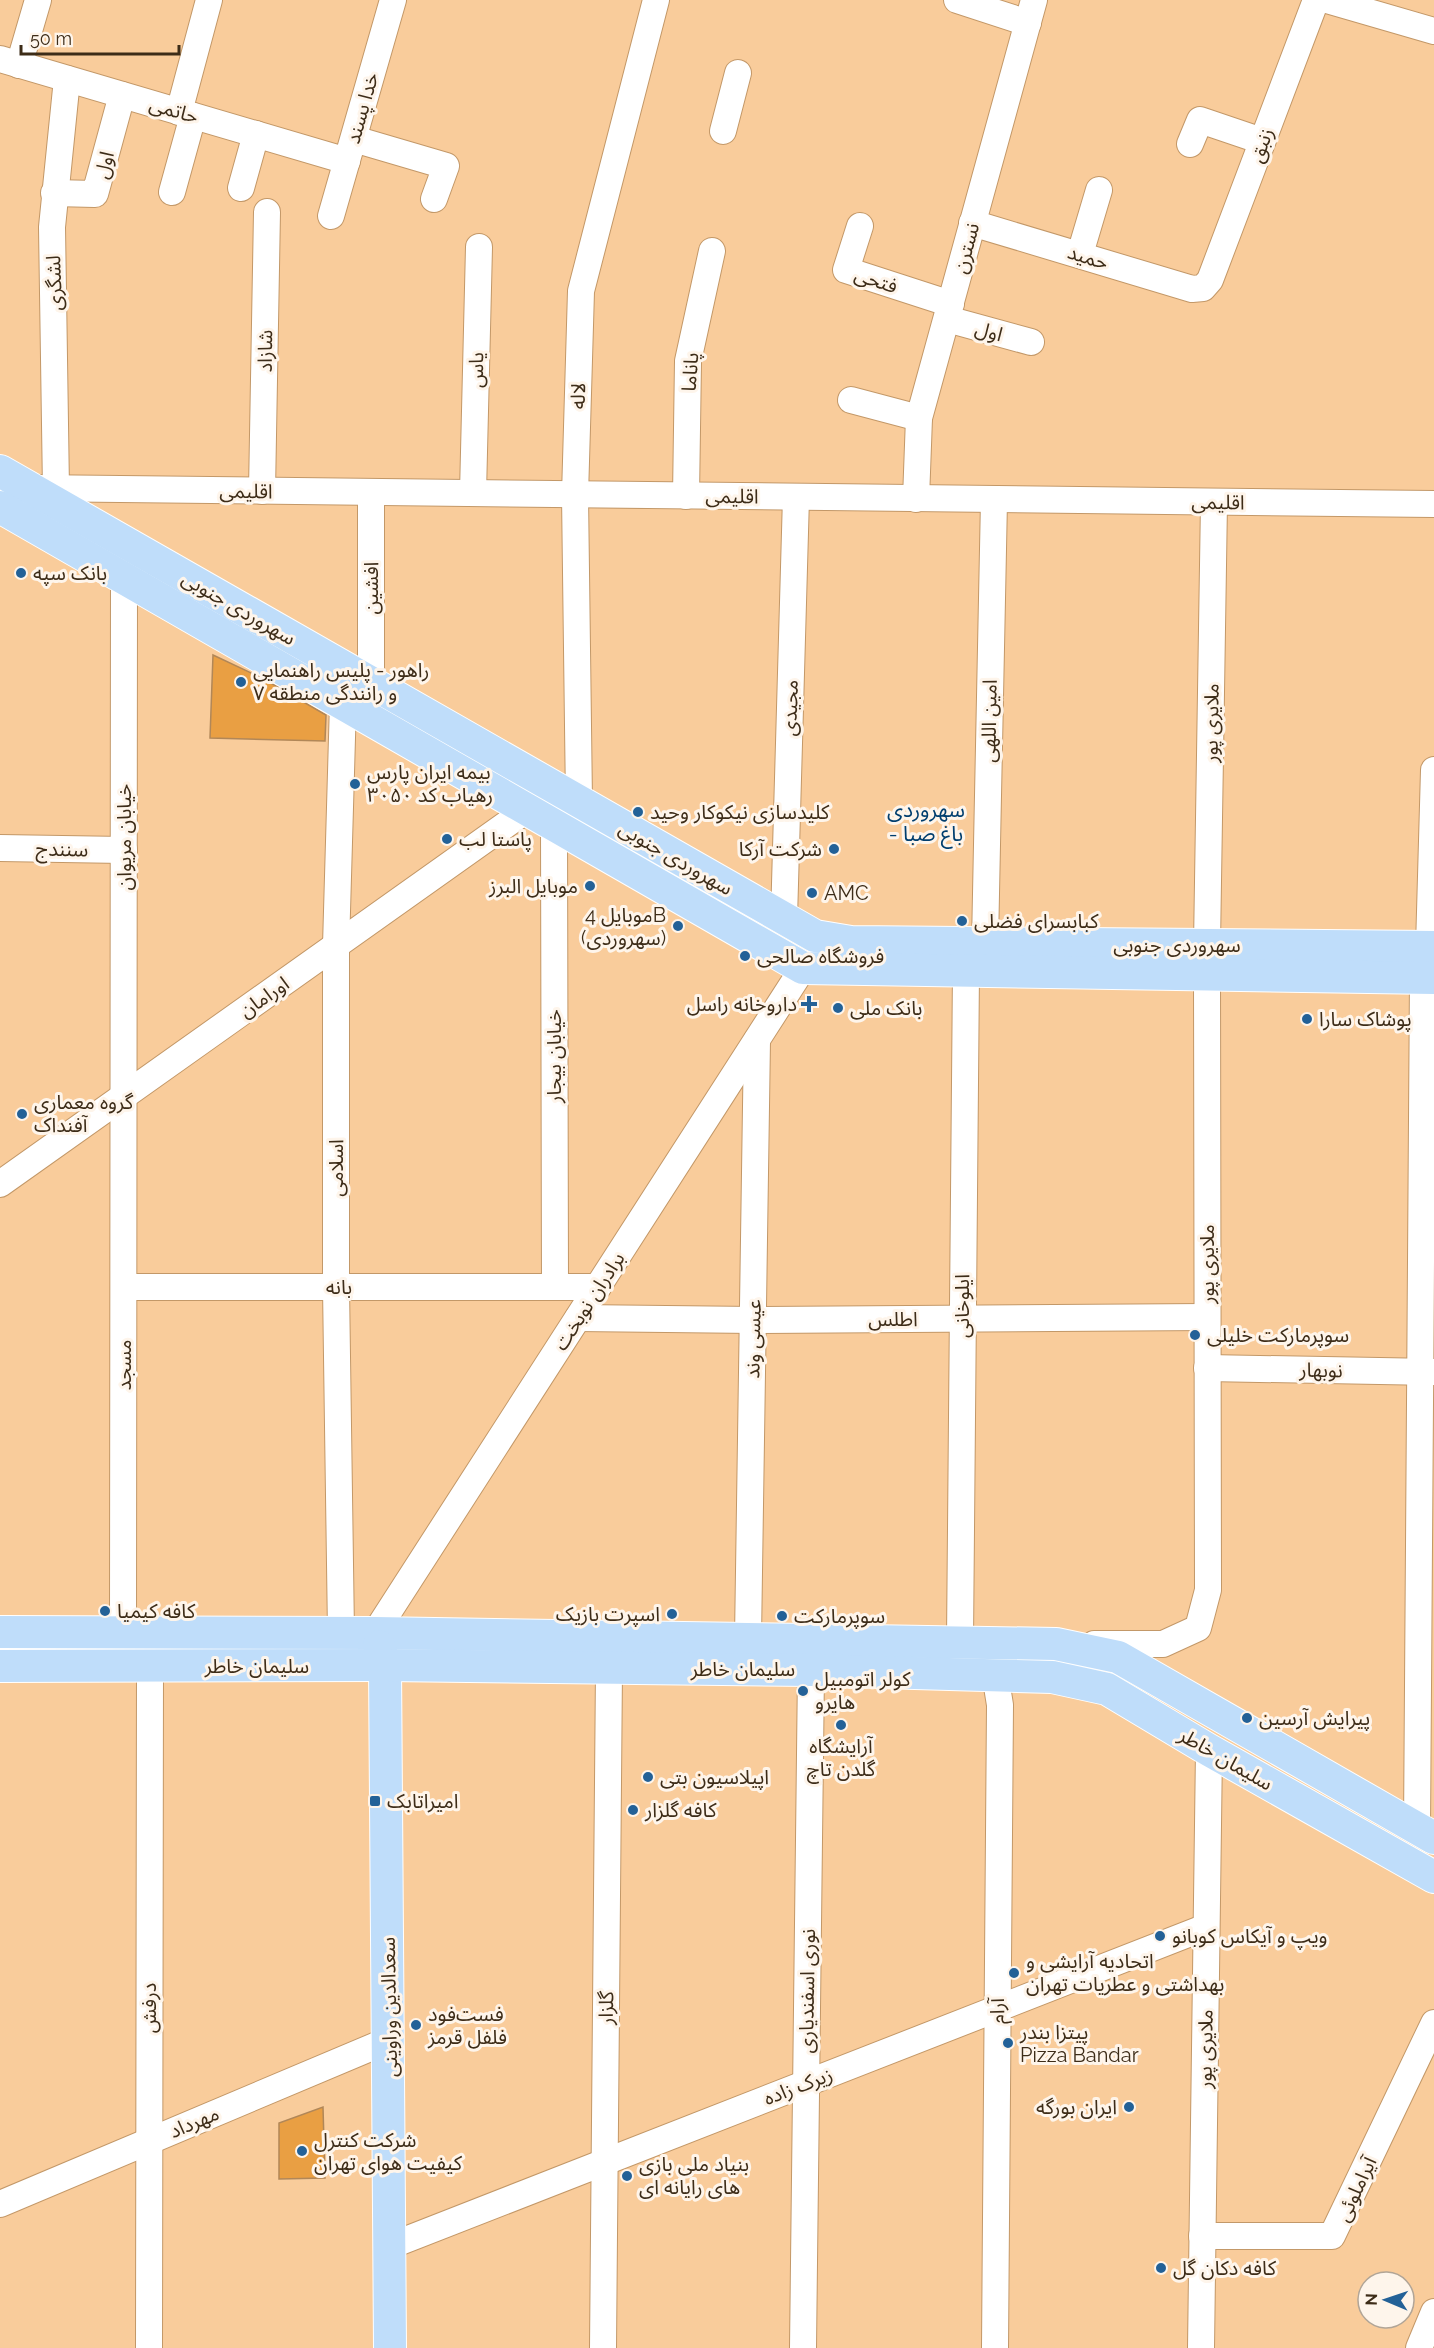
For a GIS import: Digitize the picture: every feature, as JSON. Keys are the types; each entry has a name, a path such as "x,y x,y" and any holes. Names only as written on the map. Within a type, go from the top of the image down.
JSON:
{"main road":[{"name":"سهروردی جنوبی","path":"0,471 43,489 131,564 343,703 803,968 966,971 1432,947"},
{"name":"سهروردی جنوبی","path":"0,507 131,564 371,683 815,936 850,942 985,943 1429,978"},
{"name":"سلیمان خاطر","path":"0,1632 375,1633 960,1640 1056,1644 1118,1657 1425,1833"},
{"name":"سعدالدین وراوینی","path":"375,1633 385,1665 390,2348"},
{"name":"سلیمان خاطر","path":"0,1666 385,1665 812,1670 1052,1677 1107,1689 1209,1750 1434,1877"}],"street":[{"path":"10,62 38,0"},
{"path":"172,192 209,0"},
{"name":"خدا پسند","path":"331,216 393,0"},
{"name":"لاله","path":"579,802 575,495 581,291 656,0"},
{"path":"957,0 1031,11"},
{"name":"زنبق","path":"1203,288 1210,280 1316,0"},
{"path":"1327,0 1434,31"},
{"name":"نسترن","path":"916,498 919,418 1031,11"},
{"name":"حاتمی","path":"10,62 256,134 350,150"},
{"path":"723,131 738,73"},
{"name":"لشگری","path":"43,489 52,227 67,79"},
{"name":"اول","path":"54,193 95,194 122,95"},
{"path":"1190,144 1200,120 1262,141"},
{"path":"242,188 256,134"},
{"path":"350,150 446,166 434,199"},
{"path":"1080,254 1099,190"},
{"name":"شازاد","path":"262,491 267,212"},
{"name":"حمید","path":"972,223 1192,289 1203,288"},
{"name":"فتحی","path":"860,226 846,270 949,311"},
{"name":"یاس","path":"473,493 479,247"},
{"name":"پاناما","path":"686,496 688,361 712,251"},
{"name":"اول","path":"949,311 1031,342"},
{"path":"851,400 919,418"},
{"name":"اقلیمی","path":"43,489 1434,504"},
{"name":"افشین","path":"371,493 371,683"},
{"name":"مجیدی","path":"784,919 796,497"},
{"name":"امین اللهی","path":"985,943 994,500"},
{"name":"ملایری پور","path":"1056,1644 1163,1644 1198,1628 1208,1590 1207,960 1214,502"},
{"name":"خیابان مریوان","path":"124,1096 124,850 131,564"},
{"name":"اسلامی","path":"341,1633 336,1287 336,946 343,703"},
{"path":"1432,947 1434,770"},
{"name":"اورامان","path":"0,1184 336,946 541,817"},
{"name":"خیابان بیجار","path":"541,817 555,1287"},
{"name":"سنندج","path":"0,848 124,850"},
{"name":"برادران نوبخت","path":"375,1633 803,968"},
{"name":"ایلوخانی","path":"960,1640 966,971"},
{"path":"1425,1833 1429,978"},
{"name":"عیسی وند","path":"748,1638 757,1040"},
{"name":"مسجد","path":"123,1634 124,1096"},
{"name":"بانه","path":"124,1287 598,1287"},
{"name":"اطلس","path":"578,1318 754,1320 1207,1317"},
{"name":"نوبهار","path":"1207,1368 1427,1372"},
{"name":"درفش","path":"149,2348 150,1667"},
{"name":"گلزار","path":"603,2348 609,1669"},
{"name":"نوری اسفندیاری","path":"803,2348 812,1670"},
{"name":"آرام","path":"995,1674 1000,1706 995,2348"},
{"name":"ملایری پور","path":"1201,2348 1209,1750"},
{"name":"زیرک زاده","path":"390,2246 1206,1927"},
{"name":"آیراملوئی","path":"1202,2236 1332,2236 1434,2024"},
{"name":"مهرداد","path":"0,2204 389,2040"},
{"path":"1419,2348 1434,2312"}],"building":[{"name":"راهور - پلیس راهنمایی و رانندگی منطقه ۷","path":"213,655 264,679 326,715 325,741 210,738"},
{"name":"شرکت کنترل کیفیت هوای تهران","path":"323,2107 325,2178 279,2179 279,2123"}],"place":[{"name":"بانک سپه","path":"21,573"},
{"name":"راهور - پلیس راهنمایی و رانندگی منطقه ۷","path":"241,682"},
{"name":"بیمه ایران پارس رهیاب کد ۳۰۵۰","path":"355,784"},
{"name":"کلیدسازی نیکوکار وحید","path":"638,812"},
{"name":"پاستا لب","path":"447,839"},
{"name":"شرکت آرکا","path":"834,849"},
{"name":"موبایل البرز","path":"590,886"},
{"name":"AMC","path":"812,893"},
{"name":"کبابسرای فضلی","path":"962,921"},
{"name":"موبایل 4B (سهروردی)","path":"678,926"},
{"name":"فروشگاه صالحی","path":"745,956"},
{"name":"داروخانه راسل","path":"809,1004"},
{"name":"بانک ملی","path":"838,1008"},
{"name":"پوشاک سارا","path":"1307,1019"},
{"name":"گروه معماری آفنداک","path":"22,1114"},
{"name":"سوپرمارکت خلیلی","path":"1195,1335"},
{"name":"کافه کیمیا","path":"105,1611"},
{"name":"اسپرت بازیک","path":"672,1614"},
{"name":"سوپرمارکت","path":"782,1616"},
{"name":"کولر اتومبیل هایرو","path":"803,1691"},
{"name":"پیرایش آرسین","path":"1247,1718"},
{"name":"آرایشگاه گلدن تاچ","path":"841,1725"},
{"name":"اپیلاسیون بتی","path":"648,1777"},
{"name":"امیراتابک","path":"375,1801"},
{"name":"کافه گلزار","path":"633,1810"},
{"name":"ویپ و آیکاس کوبانو","path":"1160,1936"},
{"name":"اتحادیه آرایشی و بهداشتی و عطریات تهران","path":"1014,1973"},
{"name":"فست‌فود فلفل قرمز","path":"416,2025"},
{"name":"پیتزا بندر Pizza Bandar","path":"1008,2043"},
{"name":"ایران بورگه","path":"1129,2107"},
{"name":"شرکت کنترل کیفیت هوای تهران","path":"302,2151"},
{"name":"بنیاد ملی بازی های رایانه ای","path":"627,2176"},
{"name":"کافه دکان گل","path":"1161,2268"}],"district":[{"name":"سهروردی - باغ صبا","path":"926,821"}]}
